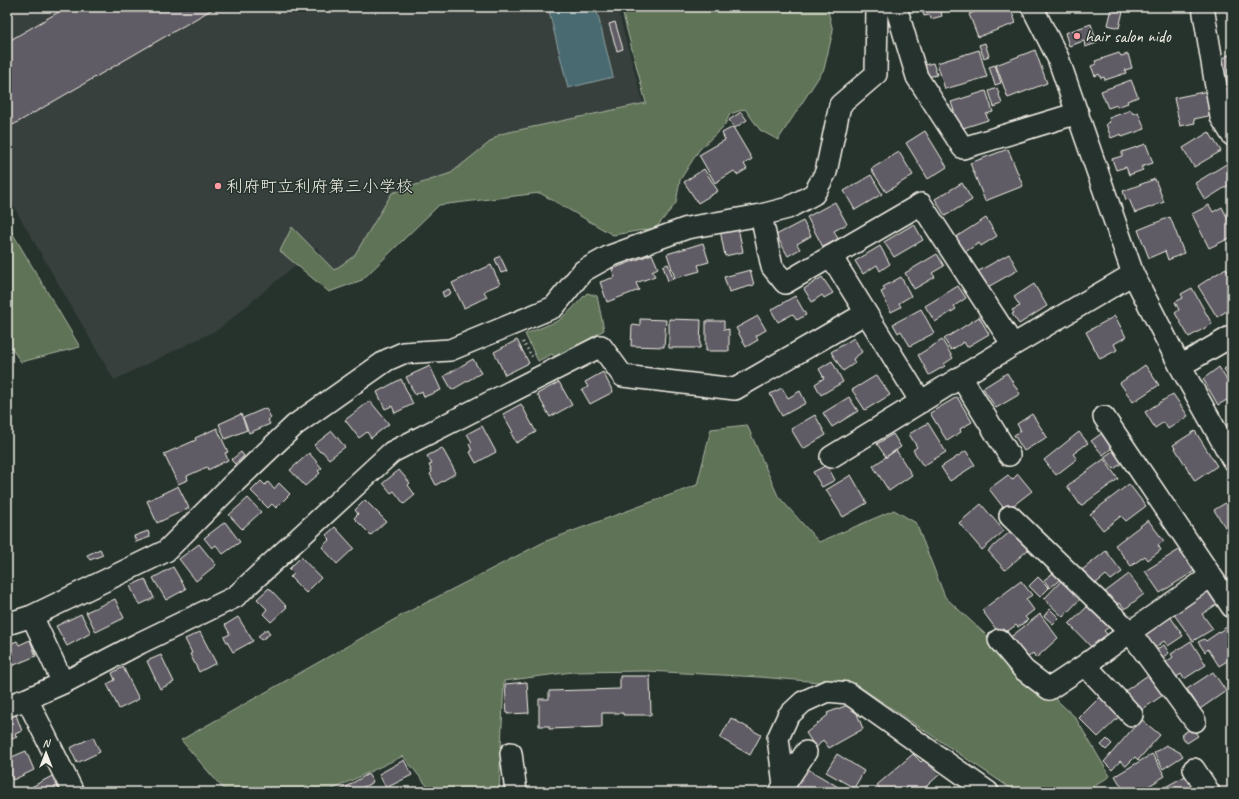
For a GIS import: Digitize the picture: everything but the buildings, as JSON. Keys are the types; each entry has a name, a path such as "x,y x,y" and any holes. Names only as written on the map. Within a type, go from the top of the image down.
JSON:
{"street":[{"path":"7,624 32,616 166,551 231,486 296,426 388,360 404,353 450,350 554,307 583,271 610,256 688,228 761,215 788,208 814,194 826,172 840,105 876,74 877,7"},
{"path":"896,7 917,77 963,148 1078,113"},
{"path":"1032,7 1058,58 1133,274 1180,366 1232,459"},
{"path":"1203,7 1221,117 1232,135"},
{"path":"761,215 772,267 785,283 921,204 1013,345"},
{"path":"831,256 921,402"},
{"path":"831,457 1013,345 1133,274"},
{"path":"7,706 28,699 63,683 235,597 392,452 601,346 624,376 735,389 866,313"},
{"path":"1180,366 1232,336"},
{"path":"962,377 1009,455"},
{"path":"1104,417 1232,607"},
{"path":"1010,516 1130,632 1195,721"},
{"path":"999,640 1024,670 1049,689 1086,665 1130,632 1211,576"},
{"path":"32,616 63,683"},
{"path":"1086,665 1132,715"},
{"path":"781,788 778,738 788,716 803,702 827,691 848,693 988,792"},
{"path":"28,699 73,792"},
{"path":"781,788 806,752"},
{"path":"511,753 516,792"},
{"path":"1194,769 1209,792"}],"path":[{"path":"513,324 543,376"}],"shaded area":[{"name":"利府町立利府第三小学校","path":"7,7 617,7 643,103 501,140 333,280 317,247 219,329 114,380 7,195"}],"green space":[{"path":"621,7 827,7 833,31 824,69 778,140 760,130 745,109 730,114 724,126 699,150 680,180 676,203 656,228 613,235 540,193 439,205 362,280 329,292 280,251 292,227 334,270 354,256 392,193 451,173 500,134 646,103"},
{"path":"7,224 80,347 21,362 7,342"},
{"path":"587,293 597,296 604,330 556,359 552,354 538,361 525,334 558,321"},
{"path":"747,425 778,496 819,542 894,510 916,523 945,597 1075,717 1110,776 1086,792 1016,792 857,685 759,677 647,671 572,672 504,681 499,792 432,792 403,756 327,792 226,792 181,740 404,614 546,541 697,485 711,429"}],"water":[{"path":"565,7 596,7 613,77 568,88 549,11"}],"place":[{"name":"hair salon nido","path":"1077,36"},
{"name":"利府町立利府第三小学校","path":"218,186"}]}
